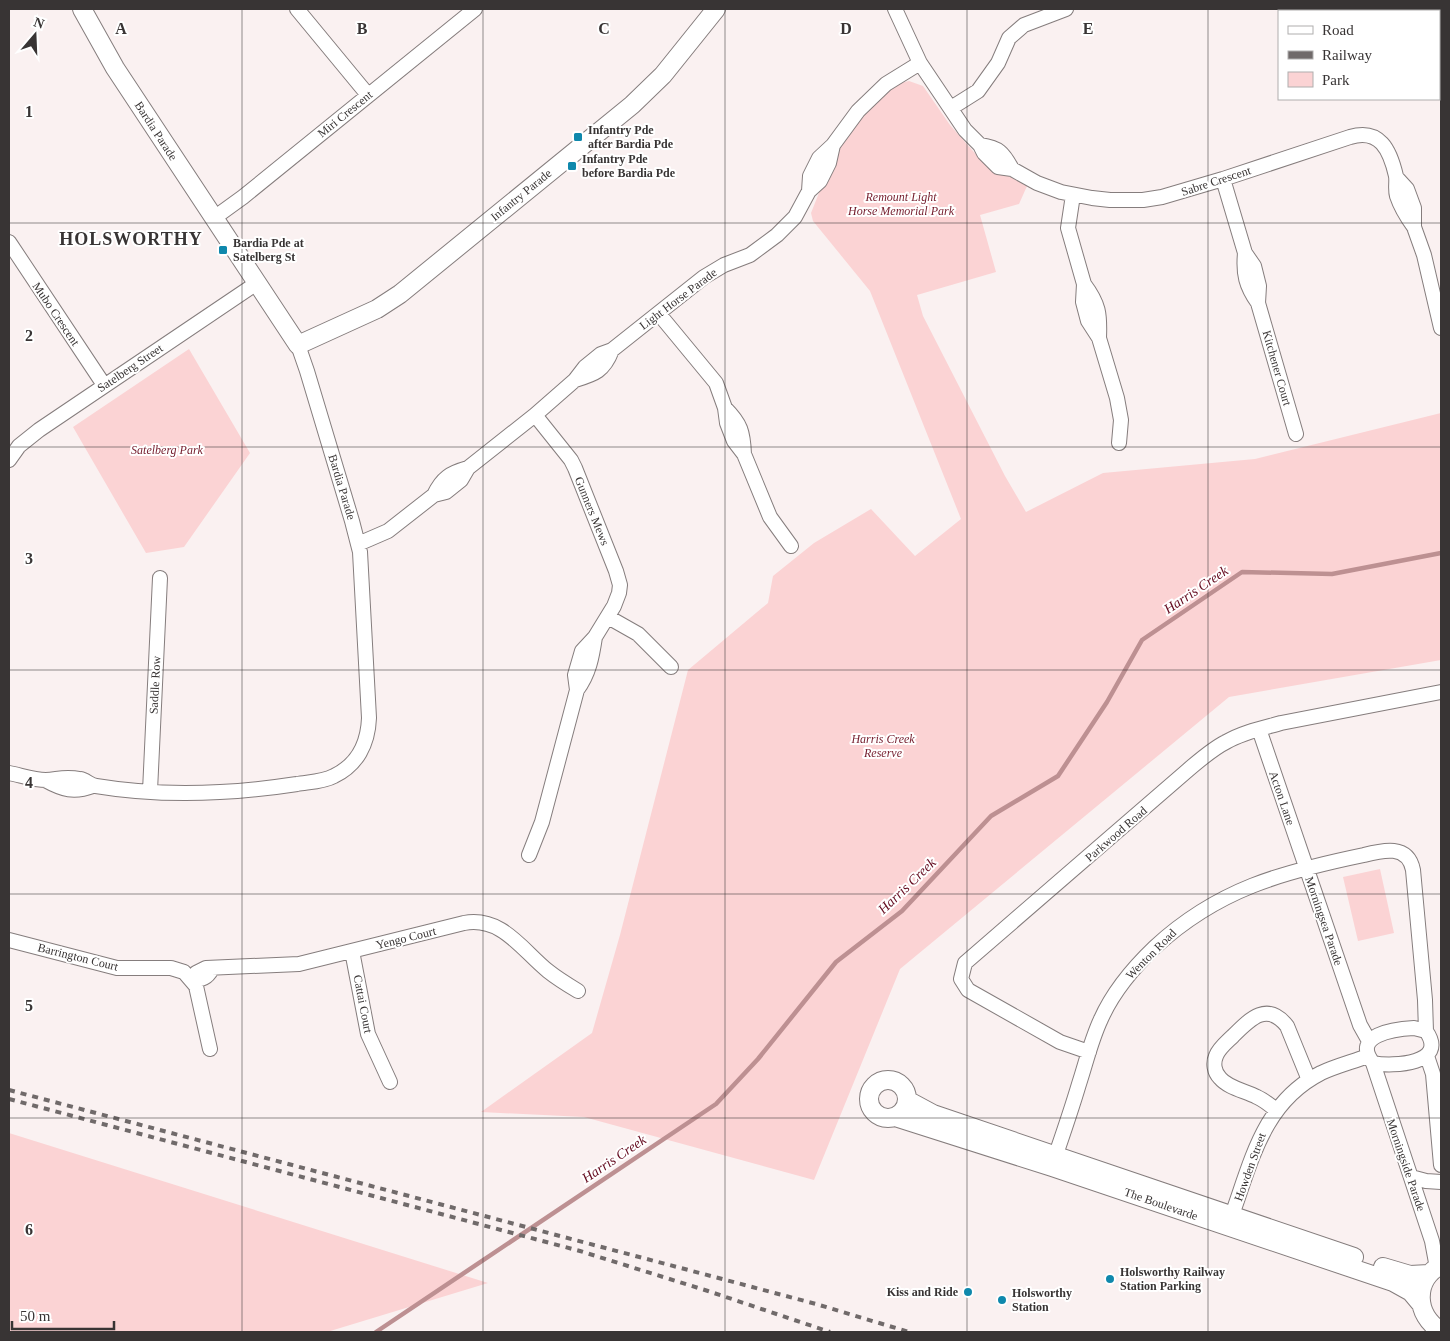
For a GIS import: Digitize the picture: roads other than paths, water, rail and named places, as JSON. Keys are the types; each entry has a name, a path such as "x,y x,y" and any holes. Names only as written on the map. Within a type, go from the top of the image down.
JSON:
{"street":[{"name":"Bardia Parade","path":"9,773 45,780 62,776 82,779 93,786 150,791 229,791 289,785 332,777 353,762 366,742 369,718 362,561 298,345 115,68 82,9"},
{"path":"297,9 368,95"},
{"name":"Miri Crescent","path":"214,218 243,197 475,9"},
{"name":"Infantry Parade","path":"298,345 370,312 400,294 632,105 676,60 716,9"},
{"name":"Sabre Crescent","path":"895,9 920,63 965,130 980,145 984,153 998,167 1012,169 1038,183 1073,195 1110,200 1143,200 1180,193 1350,137 1367,134 1380,140 1384,145 1396,177 1396,192 1403,212 1414,226 1424,255 1441,328"},
{"path":"951,108 978,91 998,63 1009,38 1024,25 1066,9"},
{"name":"Light Horse Parade","path":"358,544 388,531 434,495 446,492 461,480 468,468 535,415 574,380 585,367 601,354 612,350 713,271 750,255 770,242 795,217 809,191 810,176 819,158 833,145 848,123 874,94 920,63"},
{"name":"Kitchener Court","path":"1223,179 1244,253 1243,269 1249,289 1258,302 1296,434"},
{"path":"1073,195 1068,228 1084,284 1082,302 1088,321 1099,338 1120,410 1119,443"},
{"name":"Mubo Crescent","path":"9,242 104,385"},
{"name":"Satelberg Street","path":"9,460 19,446 39,430 258,283"},
{"path":"659,314 716,383 734,441 744,454 770,517 791,546"},
{"name":"Gunners Mews","path":"529,855 542,822 577,690 585,679 595,637 620,593 616,570 575,468 535,415"},
{"name":"Saddle Row","path":"150,791 160,578"},
{"path":"608,617 638,634 671,667"},
{"name":"Parkwood Road","path":"1089,1052 1060,1042 968,990 961,979 965,964 1214,749 1238,736 1281,723 1441,692"},
{"name":"Acton Lane","path":"1259,729 1306,868"},
{"name":"Morningsea Parade","path":"1369,1041 1360,1025 1306,868 1331,861 1387,851 1404,853 1409,857 1413,870 1426,1031"},
{"name":"Wenton Road","path":"1054,1161 1101,1018 1133,969 1169,935 1196,915 1226,897 1260,882 1306,868"},
{"name":"Yengo Court","path":"192,980 196,973 206,968 300,964 472,922 489,923 504,931 548,971 578,991"},
{"name":"Barrington Court","path":"9,940 117,968 171,968 184,972 192,980"},
{"name":"Cattai Court","path":"352,951 368,1034 390,1082"},
{"path":"192,980 198,992 210,1049"},
{"path":"1276,1110 1260,1098 1223,1081 1215,1071 1214,1064 1218,1051 1248,1021 1262,1014 1270,1013 1283,1020 1309,1080"},
{"path":"1371,1060 1367,1048 1369,1041 1376,1036 1402,1029 1414,1028 1426,1031 1433,1048 1433,1074 1441,1165"},
{"name":"Howden Street","path":"1232,1215 1264,1129 1276,1110 1291,1093 1309,1080 1332,1068 1371,1060 1392,1066 1403,1064 1433,1048"},
{"name":"Morningside Parade","path":"1371,1060 1432,1241 1436,1269"},
{"path":"893,1080 899,1083 905,1090 907,1100 904,1109 895,1117 883,1118 873,1112 870,1107 868,1097 873,1086 882,1081 893,1080"},
{"name":"The Boulevarde","path":"907,1100 933,1114 1054,1161 1393,1282 1411,1292 1420,1304 1428,1321 1441,1331"},
{"name":"The Boulevarde","path":"895,1117 1054,1161 1232,1215 1402,1273 1436,1269"},
{"path":"1411,1177 1441,1182"},
{"path":"1420,1304 1420,1293 1424,1283 1436,1269"}],"waterway":[{"name":"Harris Creek","path":"376,1332 716,1104 758,1059 836,962 902,911 991,816 1058,776 1107,702 1142,640 1242,572 1332,574 1441,553"}],"railway":[{"path":"9,1090 816,1304 909,1332"},
{"path":"9,1099 580,1251 830,1332"}],"place":[{"name":"Infantry Pde after Bardia Pde","path":"578,137"},
{"name":"Infantry Pde before Bardia Pde","path":"572,166"},
{"name":"Bardia Pde at Satelberg St","path":"223,250"},
{"name":"Holsworthy Railway Station Parking","path":"1110,1279"},
{"name":"Kiss and Ride","path":"968,1292"},
{"name":"Holsworthy Station","path":"1002,1300"}],"district":[{"name":"HOLSWORTHY","path":"131,239"}],"park label":[{"name":"Remount Light Horse Memorial Park","path":"901,204"},
{"name":"Satelberg Park","path":"167,450"},
{"name":"Harris Creek Reserve","path":"883,746"}]}
